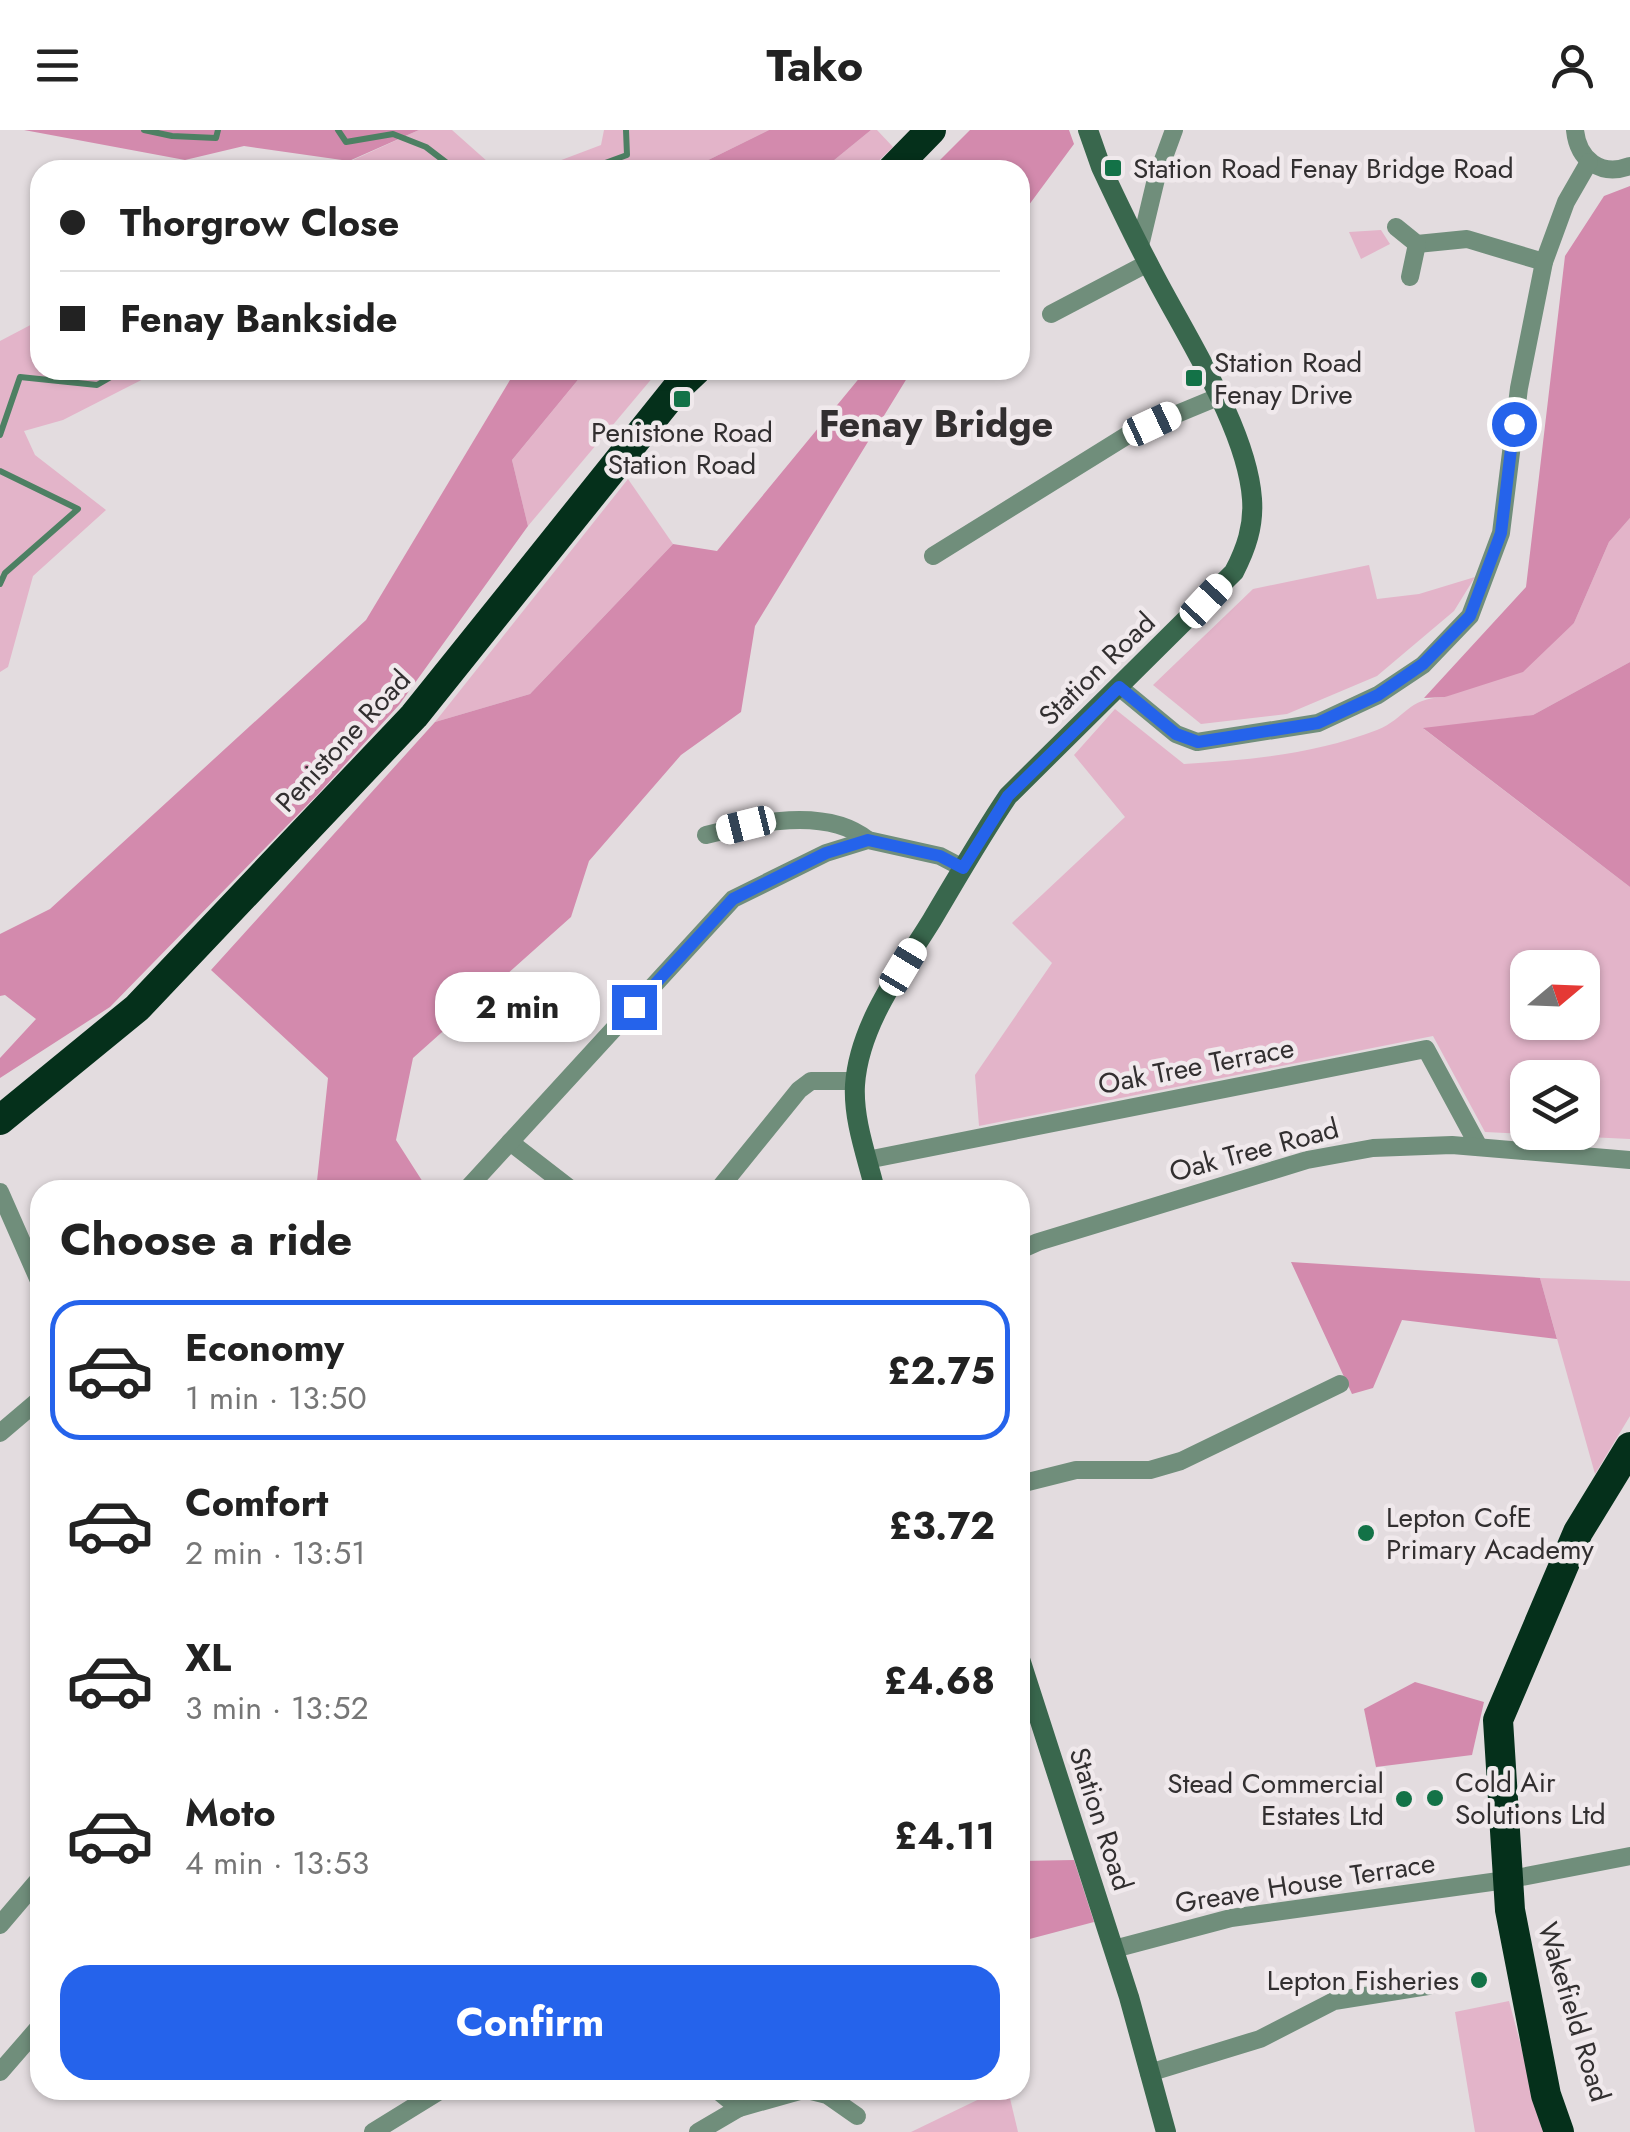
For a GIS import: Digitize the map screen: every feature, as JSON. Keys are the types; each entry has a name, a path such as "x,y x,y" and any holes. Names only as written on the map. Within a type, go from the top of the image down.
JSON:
{"highway":[{"path":"902,160 932,130"},
{"name":"Penistone Road","path":"0,1120 137,1008 414,716 685,380"},
{"name":"Wakefield Road","path":"1559,2132 1546,2095 1508,1895 1498,1720 1578,1532 1630,1447"},
{"name":"Wakefield Road","path":"1508,1895 1577,2132"}],"street":[{"name":"Station Road","path":"873,1180 855,1102 860,1051 871,1025 963,868 1008,796 1234,572 1246,548 1252,501 1242,454 1218,397 1100,167 1088,130"},
{"path":"1051,314 1144,254 1156,179 1174,130"},
{"path":"1575,130 1581,153 1589,162 1612,170 1630,166"},
{"path":"1119,687 1176,734 1198,742 1318,723 1378,695 1423,664 1470,616 1501,533 1519,388 1544,262 1566,202 1589,162"},
{"path":"1396,227 1417,244 1467,239 1544,262"},
{"path":"1410,277 1417,244"},
{"path":"933,556 1131,433 1218,397"},
{"path":"706,835 746,825 829,822 859,832 868,840 940,856 963,868"},
{"path":"475,1180 733,899 826,853 868,840"},
{"name":"Oak Tree Terrace","path":"868,1160 1426,1050 1479,1147"},
{"path":"726,1180 799,1090 811,1081 855,1081"},
{"path":"510,1142 559,1180"},
{"name":"Oak Tree Road","path":"1030,1246 1307,1160 1373,1148 1479,1147 1630,1160"},
{"path":"0,1192 30,1260"},
{"path":"1030,1482 1076,1470 1150,1470 1180,1461 1340,1384"},
{"path":"0,1433 30,1408"},
{"name":"Station Road","path":"1030,1689 1129,1997 1166,2132"},
{"name":"Greave House Terrace","path":"1114,1949 1231,1918 1508,1895 1630,1856"},
{"path":"0,1924 30,1890"},
{"path":"1149,2073 1260,2040 1334,2001 1428,1986"},
{"path":"0,2072 30,2038"},
{"path":"374,2132 425,2100"},
{"path":"730,2100 739,2108"},
{"path":"698,2132 739,2108 768,2100"},
{"path":"834,2100 857,2116"}],"shaded area":[{"path":"24,130 419,130 351,160 244,146 185,160"},
{"path":"419,130 452,130 486,160 353,160"},
{"path":"604,130 769,130 708,160 561,160 601,145"},
{"path":"769,130 871,130 834,160 708,160"},
{"path":"871,130 877,130 893,147 879,160 834,160"},
{"path":"970,130 1069,130 1074,144 1030,203 1030,160 940,160"},
{"path":"1630,186 1630,518 1609,542 1574,623 1523,672 1445,697 1424,698 1526,587 1565,256 1604,196"},
{"path":"1381,230 1390,244 1361,259 1349,232"},
{"path":"30,325 30,380 141,380 63,420 24,431 35,455 106,510 33,576 8,667 0,672 0,341"},
{"path":"510,380 578,380 512,460 528,526 399,705 320,792 110,1007 0,1078 0,1058 36,1019 5,995 0,996 0,934 50,909 366,620"},
{"path":"578,380 651,380 528,526 512,460"},
{"path":"858,380 906,380 755,626 741,712 681,755 589,861 571,917 413,1058 396,1140 422,1180 317,1180 328,1078 211,970 435,722 530,694 673,544 717,551"},
{"path":"628,479 673,544 530,694 435,722"},
{"path":"1630,518 1630,662 1533,715 1424,729 1630,887 1630,1139 1600,1138 1600,1060 1510,1060 1510,1133 1485,1132 1433,1036 979,1126 975,1075 1052,963 1012,923 1125,817 1074,755 1115,709 1184,764 1282,754 1330,745 1377,730 1414,705 1445,697 1574,623 1609,542"},
{"path":"1369,565 1377,599 1419,594 1475,577 1454,611 1377,676 1287,714 1201,724 1153,685 1253,589"},
{"path":"1630,662 1630,887 1423,728 1533,715"},
{"path":"1291,1262 1540,1278 1557,1339 1402,1320 1373,1388 1352,1394"},
{"path":"1540,1278 1630,1281 1630,1416 1595,1474"},
{"path":"1415,1682 1484,1702 1472,1755 1376,1767 1364,1709"},
{"path":"1074,1860 1094,1922 1030,1939 1030,1861"},
{"path":"1509,2001 1544,2132 1475,2132 1455,2012"},
{"path":"977,2100 1010,2100 1018,2132 911,2132"}],"waterway":[{"path":"144,130 216,138 218,130"},
{"path":"338,130 346,142 393,134 426,147 443,160"},
{"path":"613,160 627,155 626,130"},
{"path":"0,435 20,377 30,378"},
{"path":"49,380 97,385 106,380"},
{"path":"0,471 78,509 5,573 0,584"}],"place":[{"name":"Station Road Fenay Bridge Road","path":"1113,168"},
{"name":"Station Road Fenay Drive","path":"1194,378"},
{"name":"Penistone Road Station Road","path":"682,399"},
{"name":"Lepton CofE Primary Academy","path":"1366,1533"},
{"name":"Cold Air Solutions Ltd","path":"1435,1798"},
{"name":"Stead Commercial Estates Ltd","path":"1404,1799"},
{"name":"Lepton Fisheries","path":"1479,1980"}],"district":[{"name":"Fenay Bridge","path":"936,423"}],"route":[{"path":"634,1007 733,899 847,844 868,840 940,856 963,868 1008,796 1119,687 1176,734 1198,742 1318,723 1378,695 1423,664 1470,616 1501,533 1514,424"}]}
